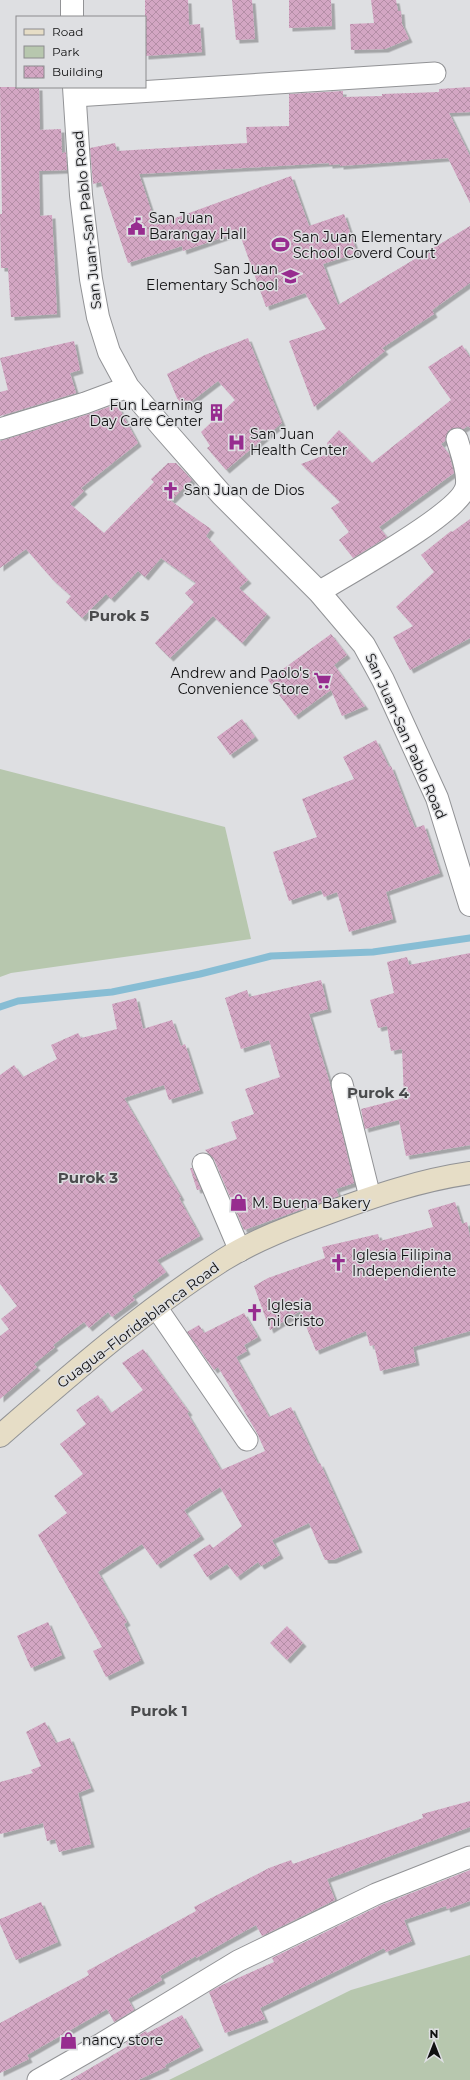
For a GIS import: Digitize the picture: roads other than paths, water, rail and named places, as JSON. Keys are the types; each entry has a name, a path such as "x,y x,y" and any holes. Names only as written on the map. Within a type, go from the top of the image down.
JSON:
{"main road":[{"name":"Guagua–Floridablanca Road","path":"0,1436 77,1368 156,1307 223,1260 293,1226 370,1197 443,1177 470,1173"}],"street":[{"path":"72,0 72,16"},
{"path":"75,92 435,74"},
{"name":"San Juan-San Pablo Road","path":"75,92 81,195 91,279 98,317 109,352 128,388 222,495 319,592 364,645 383,680 436,798 466,881 470,905"},
{"path":"0,429 128,388"},
{"path":"319,592 429,524 457,501 466,488 465,470 457,439"},
{"path":"342,1084 370,1197"},
{"path":"203,1164 240,1251"},
{"path":"156,1307 247,1440"},
{"path":"38,2080 101,2044 238,1961 376,1894 470,1857"}],"waterway":[{"path":"0,1007 18,1001 112,992 200,974 271,956 373,952 470,938"}],"place":[{"name":"San Juan Barangay Hall","path":"136,226"},
{"name":"San Juan Elementary School Coverd Court","path":"280,245"},
{"name":"San Juan Elementary School","path":"291,277"},
{"name":"Fun Learning Day Care Center","path":"216,413"},
{"name":"San Juan Health Center","path":"237,442"},
{"name":"San Juan de Dios","path":"171,490"},
{"name":"Andrew and Paolo's Convenience Store","path":"322,681"},
{"name":"M. Buena Bakery","path":"239,1203"},
{"name":"Iglesia Filipina Independiente","path":"339,1263"},
{"name":"Iglesia ni Cristo","path":"254,1313"},
{"name":"nancy store","path":"69,2040"}],"district":[{"name":"Purok 5","path":"119,616"},
{"name":"Purok 4","path":"378,1093"},
{"name":"Purok 3","path":"88,1178"},
{"name":"Purok 1","path":"159,1711"}]}
